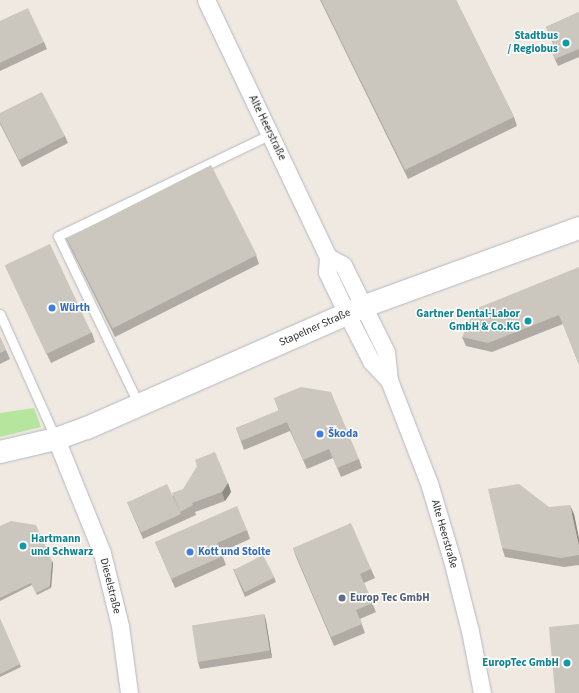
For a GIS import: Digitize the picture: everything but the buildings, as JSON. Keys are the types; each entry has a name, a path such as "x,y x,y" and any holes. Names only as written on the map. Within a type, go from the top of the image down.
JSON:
{"street":[{"name":"Alte Heerstraße","path":"206,0 328,257 327,272 356,310 371,361 389,380 429,483 470,631 482,693"},
{"name":"Stapelner Straße","path":"0,452 56,439 139,405 356,310 579,228"},
{"name":"Dieselstraße","path":"56,439 102,553 120,626 129,693"}],"lane":[{"path":"139,405 58,236 270,134"},
{"path":"0,314 56,439"}],"green space":[{"path":"34,408 41,427 0,437 0,413"}],"place":[{"name":"Stadtbus / Regiobus","path":"566,43"},
{"name":"Würth","path":"52,308"},
{"name":"Gartner Dental-Labor GmbH & Co.KG","path":"528,321"},
{"name":"Škoda","path":"320,434"},
{"name":"Hartmann und Schwarz","path":"23,546"},
{"name":"Kott und Stolte","path":"190,552"},
{"name":"Europ Tec GmbH","path":"342,598"},
{"name":"EuropTec GmbH","path":"567,663"}]}
